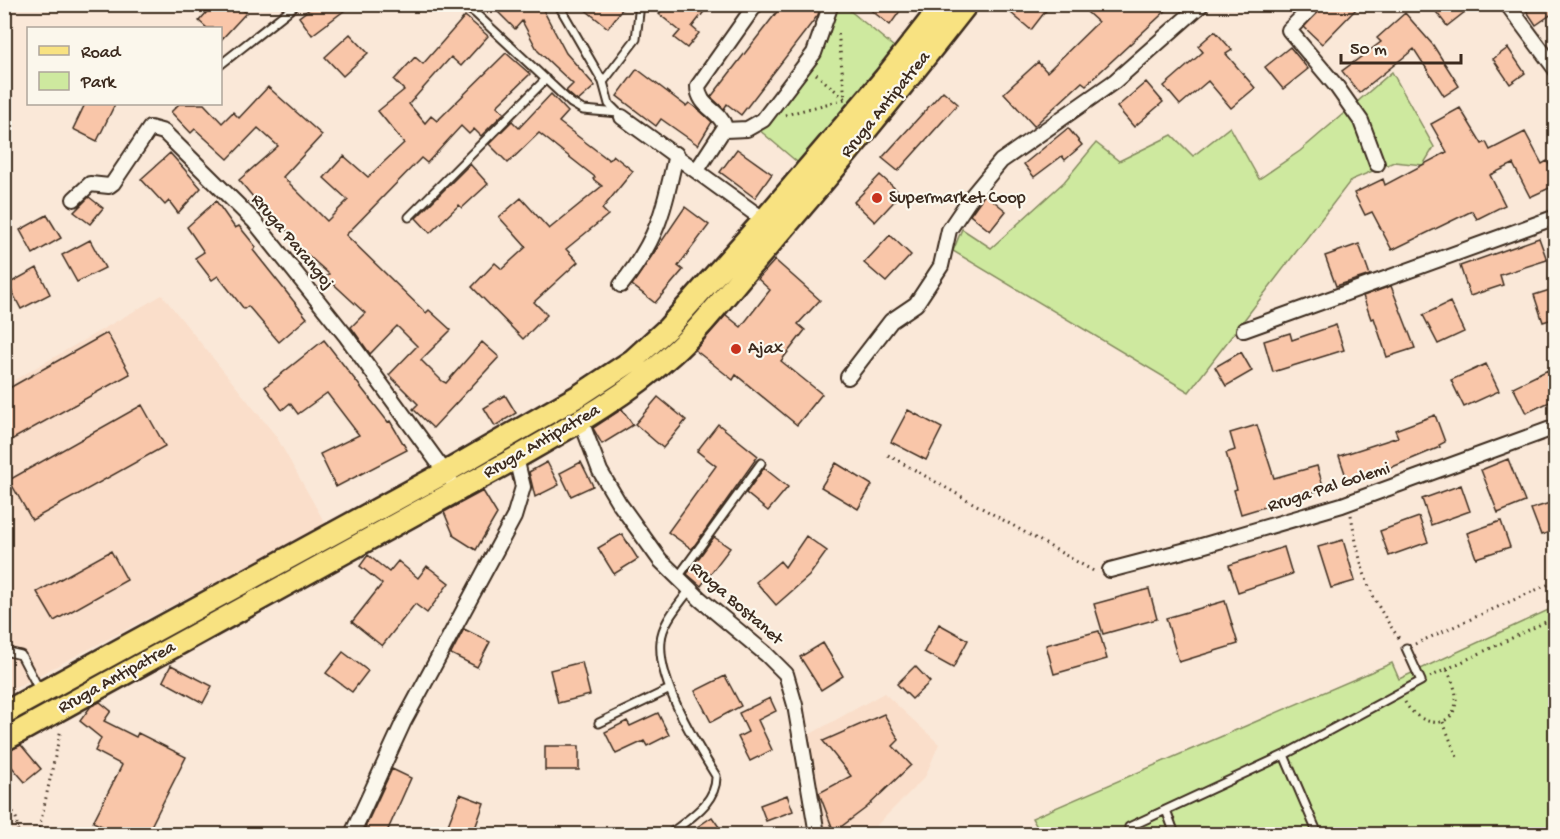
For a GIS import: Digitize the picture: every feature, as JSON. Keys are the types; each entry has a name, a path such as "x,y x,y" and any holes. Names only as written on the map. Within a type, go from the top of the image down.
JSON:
{"main road":[{"name":"Rruga Antipatrea","path":"4,713 446,472 580,395 633,360 668,328 764,220 852,105 943,4"},
{"name":"Rruga Antipatrea","path":"4,740 516,458 581,421 638,383 674,354 873,122 967,4"}],"street":[{"path":"697,170 725,130 723,121 702,101 698,86 756,4"},
{"path":"725,130 747,129 763,120 814,53 831,4"},
{"path":"848,378 891,321 916,304 941,266 949,230 1001,161 1115,81 1202,4"},
{"path":"1315,4 1289,30 1337,87 1361,121 1377,164"},
{"path":"1507,4 1551,55 1556,70"},
{"path":"621,115 764,220"},
{"name":"Rruga Parangoj","path":"74,199 90,184 109,186 113,183 150,128 164,132 254,221 346,336 446,472 456,491"},
{"path":"621,285 656,233 664,212 676,154"},
{"path":"1244,330 1556,217"},
{"name":"Rruga Bostanet","path":"581,421 600,471 619,503 660,560 786,674 795,705 817,834"},
{"name":"Rruga Pal Golemi","path":"1110,570 1198,547 1348,502 1556,428"},
{"path":"352,834 403,723 514,517 523,487 516,458"}],"lane":[{"path":"222,63 297,4"},
{"path":"459,4 475,13 572,103 583,110 621,115"},
{"path":"558,4 603,82 609,104 621,115"},
{"path":"603,82 636,39 640,4"},
{"path":"409,217 546,79"},
{"path":"678,577 761,463"},
{"path":"670,834 706,803 713,794 716,784 716,776 670,689 661,656 664,628 690,589"},
{"path":"1130,827 1284,755 1422,681 1406,648"},
{"path":"4,651 21,655 41,693"},
{"path":"599,723 670,689"},
{"path":"1284,755 1318,834"},
{"path":"1166,810 1175,834"}],"path":[{"path":"837,28 852,105"},
{"path":"806,65 852,105"},
{"path":"763,120 852,105"},
{"path":"888,456 1096,574 1110,570"},
{"path":"1348,502 1360,566 1377,608 1406,648 1556,581"},
{"path":"1422,681 1556,617"},
{"path":"1400,692 1410,711 1423,721 1443,722 1453,714 1456,701 1455,690 1447,669"},
{"path":"38,834 65,706"},
{"path":"1443,722 1457,757"},
{"path":"4,797 16,818 18,834"}],"shaded area":[{"path":"162,295 276,436 326,525 5,693 4,386"},
{"path":"884,693 939,744 925,777 871,831 863,834 824,834 805,737"}],"green space":[{"path":"834,5 843,5 899,51 803,167 758,129 819,51"},
{"path":"1392,72 1434,147 1423,165 1394,162 1351,180 1189,392 953,251 962,229 991,248 1064,182 1096,143 1119,161 1172,135 1193,156 1230,127 1259,179 1300,151"},
{"path":"1555,607 1555,834 1041,834 1032,818 1392,663 1399,679"}],"building":[{"path":"214,4 237,4 246,13 222,39 222,27 206,27 199,21"},
{"path":"316,4 353,4 312,35 299,17"},
{"path":"490,4 540,4 566,53 595,86 578,101 574,98 566,91 573,84 538,51 522,21 515,29"},
{"path":"578,4 626,4 608,28"},
{"path":"666,4 710,4 692,27 699,33 687,48 674,38 680,31 659,14"},
{"path":"783,4 821,4 818,15 741,115 727,104 724,109 711,97"},
{"path":"863,4 905,4 890,25"},
{"path":"1018,4 1051,4 1031,30 1011,13"},
{"path":"1078,4 1173,4 1086,85 1082,82 1034,126 1004,93 1038,62 1047,72 1098,22"},
{"path":"1324,4 1361,4 1322,44 1304,27"},
{"path":"1430,4 1475,4 1447,26"},
{"path":"1522,4 1556,4 1556,11 1536,25"},
{"path":"1405,13 1433,45 1459,86 1444,96 1414,49 1359,93 1342,71 1381,42 1377,38"},
{"path":"465,16 488,36 461,66 451,57 409,104 425,123 431,116 437,121 506,53 530,74 497,106 504,113 481,136 474,129 469,134 461,126 427,163 421,158 346,235 426,313 429,310 451,330 421,360 442,381 446,383 482,342 499,357 433,428 413,409 418,404 389,375 417,346 397,326 370,354 351,327 365,313 326,277 329,274 291,240 294,237 264,210 239,180 278,146 258,128 228,159 195,129 191,133 171,112 178,105 205,105 222,123 233,112 239,118 268,87 322,135 283,177 327,221 348,200 324,178 344,156 368,177 404,143 378,111 404,90 394,80 415,57 423,64"},
{"path":"1215,31 1232,50 1226,54 1255,88 1231,108 1208,81 1180,105 1164,86 1203,52 1198,46"},
{"path":"350,34 368,53 343,76 325,57"},
{"path":"1290,47 1308,69 1283,89 1265,67"},
{"path":"1508,48 1525,73 1510,84 1493,59"},
{"path":"637,69 686,106 689,103 699,110 712,122 698,145 661,119 656,126 617,96"},
{"path":"1146,82 1163,102 1134,127 1117,107"},
{"path":"943,91 958,104 898,171 882,158"},
{"path":"551,94 568,112 559,122 609,160 613,155 633,171 602,209 608,215 566,249 578,262 534,302 547,315 523,339 472,287 495,263 502,269 526,247 499,217 521,198 549,229 602,186 593,179 595,177 539,133 508,163 489,144 512,121 519,128"},
{"path":"85,105 115,105 97,141 73,129"},
{"path":"1460,108 1482,144 1486,142 1490,150 1525,132 1542,164 1547,161 1556,177 1556,185 1530,197 1513,164 1490,175 1505,205 1477,219 1472,211 1392,250 1372,212 1365,215 1354,193 1383,179 1385,185 1447,152 1431,124"},
{"path":"1068,128 1082,145 1065,160 1062,156 1034,177 1024,164"},
{"path":"737,149 772,174 755,198 720,172"},
{"path":"170,153 201,188 178,213 169,201 165,205 141,179"},
{"path":"470,164 488,184 462,208 459,205 430,233 416,218"},
{"path":"880,175 901,194 875,222 854,202"},
{"path":"985,194 1006,211 990,231 970,215"},
{"path":"89,197 103,208 90,224 74,212"},
{"path":"216,201 235,228 239,226 256,247 253,250 307,318 279,342 248,306 244,309 218,276 212,280 195,258 204,252 187,227"},
{"path":"685,207 709,225 678,266 683,270 655,303 632,285"},
{"path":"47,215 61,238 33,254 20,230"},
{"path":"890,235 911,255 886,282 864,263"},
{"path":"1539,238 1547,260 1500,275 1503,285 1470,296 1460,266"},
{"path":"90,240 105,268 77,282 62,255"},
{"path":"1359,244 1370,275 1336,286 1325,256"},
{"path":"775,260 820,300 798,324 805,330 781,361 822,394 797,425 736,375 733,380 695,350 726,315 741,327 770,290 758,279"},
{"path":"37,268 50,294 21,309 8,284"},
{"path":"1391,286 1415,348 1387,357 1374,318 1371,319 1363,296"},
{"path":"1556,288 1556,318 1543,322 1534,295"},
{"path":"1450,302 1464,332 1438,344 1423,315"},
{"path":"1336,325 1344,350 1273,372 1264,341 1290,333 1292,340"},
{"path":"107,333 130,374 4,444 4,391"},
{"path":"324,340 388,422 390,421 407,450 336,487 320,454 359,435 327,393 298,414 290,403 282,410 265,387"},
{"path":"1241,352 1252,371 1226,386 1215,367"},
{"path":"1486,364 1499,391 1464,407 1451,380"},
{"path":"1548,370 1556,386 1556,399 1526,413 1513,387"},
{"path":"505,395 516,413 495,426 484,408"},
{"path":"658,397 686,420 663,448 635,424"},
{"path":"142,405 165,446 32,520 9,480"},
{"path":"622,409 633,425 602,444 593,428"},
{"path":"908,410 942,428 926,460 891,442"},
{"path":"1435,415 1445,442 1439,445 1440,447 1390,468 1348,482 1339,456 1398,437 1395,430"},
{"path":"718,424 758,456 692,549 668,532 716,466 697,451"},
{"path":"1257,425 1274,478 1317,466 1324,489 1241,514 1234,490 1237,489 1226,453 1235,450 1230,433"},
{"path":"1508,459 1525,502 1498,513 1481,470"},
{"path":"547,462 559,485 535,497 529,472"},
{"path":"581,462 593,486 571,496 560,473"},
{"path":"836,463 872,485 858,509 821,487"},
{"path":"764,468 788,487 768,511 746,493"},
{"path":"1461,485 1470,511 1431,525 1422,499"},
{"path":"483,491 497,514 476,550 454,536 444,512"},
{"path":"1556,501 1556,530 1541,535 1531,509"},
{"path":"1419,517 1428,542 1389,556 1380,531"},
{"path":"1501,521 1510,547 1476,558 1467,533"},
{"path":"622,534 638,559 614,574 598,548"},
{"path":"806,536 827,551 809,576 776,605 756,582 780,561 785,567"},
{"path":"714,537 730,548 701,586 687,574"},
{"path":"1343,540 1355,581 1331,588 1318,547"},
{"path":"1284,547 1292,574 1238,592 1229,565"},
{"path":"111,551 127,580 54,621 37,592"},
{"path":"368,555 389,572 398,561 418,578 427,566 449,583 427,613 415,604 382,646 352,622 382,584 360,566"},
{"path":"1149,589 1157,619 1103,634 1094,604"},
{"path":"1225,601 1238,644 1179,662 1166,618"},
{"path":"939,624 968,640 953,668 924,652"},
{"path":"464,629 490,642 477,667 451,654"},
{"path":"1099,631 1107,659 1054,674 1046,645"},
{"path":"823,643 843,676 821,690 800,657"},
{"path":"343,652 368,671 352,692 326,673"},
{"path":"582,662 590,695 558,703 550,670"},
{"path":"171,665 212,686 203,703 163,681"},
{"path":"915,666 930,682 912,699 897,684"},
{"path":"725,676 741,706 711,722 695,691"},
{"path":"770,698 776,711 758,720 772,750 750,761 738,737 748,732 739,713"},
{"path":"100,702 111,711 104,721 136,737 138,733 186,757 147,834 119,834 93,822 122,765 95,751 101,738 80,721 91,706"},
{"path":"658,713 669,735 647,746 644,741 616,754 605,732 627,721 630,726"},
{"path":"884,714 899,740 893,746 911,765 866,808 834,832 819,793 851,776 823,741"},
{"path":"21,745 41,769 25,782 4,758 4,753"},
{"path":"545,746 579,746 579,770 545,770"},
{"path":"392,769 411,778 386,834 362,834"},
{"path":"460,794 484,803 473,834 448,825"},
{"path":"787,795 793,811 766,821 760,805"},
{"path":"712,817 724,834 687,834"}],"place":[{"name":"Supermarket Coop","path":"877,198"},
{"name":"Ajax","path":"736,349"}]}
